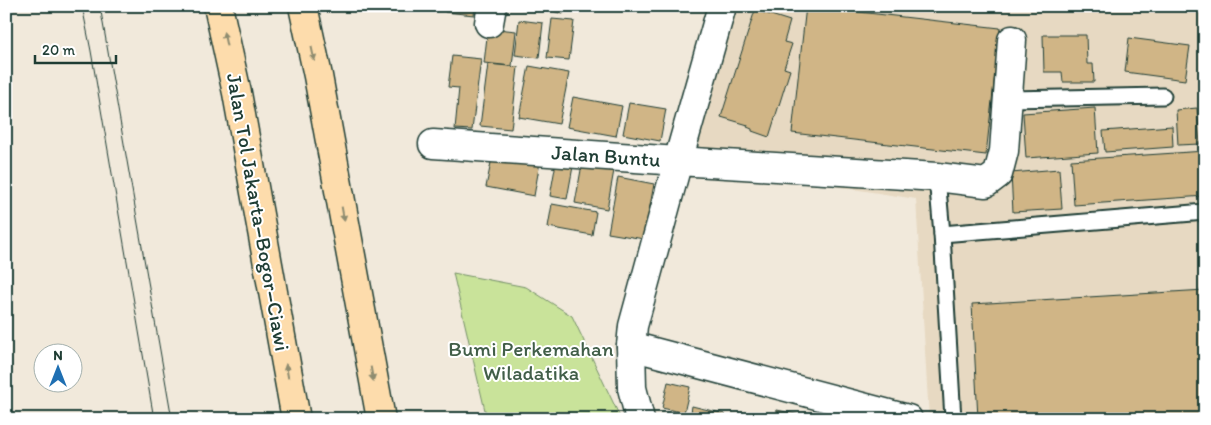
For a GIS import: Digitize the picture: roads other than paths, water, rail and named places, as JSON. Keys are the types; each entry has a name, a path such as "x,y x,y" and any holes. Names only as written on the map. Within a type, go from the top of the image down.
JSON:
{"highway":[{"name":"Jalan Tol Jakarta–Bogor–Ciawi","path":"218,6 237,93 296,419"},
{"path":"303,6 318,76 381,419"}],"street":[{"name":"Jalan Buntu","path":"433,144 678,161 722,6"},
{"path":"640,419 632,388 631,346 633,326 678,161 937,177 986,183 998,174 1004,151 1012,40"},
{"path":"631,346 908,419"}],"lane":[{"path":"1008,99 1163,96"},
{"path":"937,177 953,419"},
{"path":"942,234 1205,212"}],"tram line":[{"path":"82,6 154,419"},
{"path":"100,6 172,419"}],"park label":[{"name":"Bumi Perkemahan Wiladatika","path":"531,361"}]}
